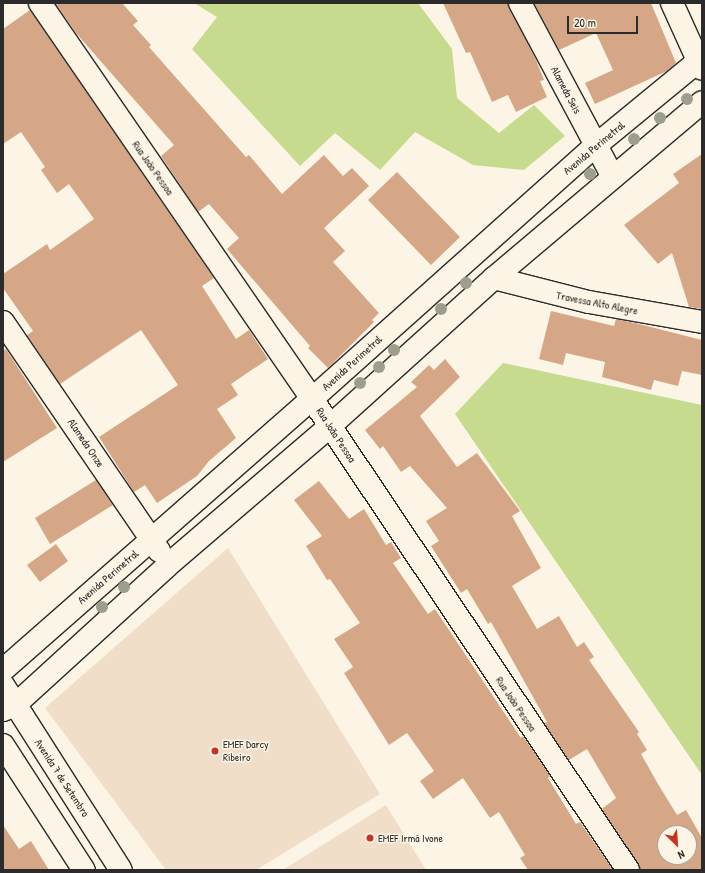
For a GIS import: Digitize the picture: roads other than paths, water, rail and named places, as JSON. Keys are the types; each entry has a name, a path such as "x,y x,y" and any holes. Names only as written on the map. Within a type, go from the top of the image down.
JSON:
{"street":[{"name":"Rua João Pessoa","path":"40,3 312,399 329,427 628,870"},
{"name":"Alameda Seis","path":"520,3 595,146 613,177"},
{"path":"672,3 701,63"},
{"name":"Avenida Perimetral","path":"3,670 151,538 312,399 528,204 595,146 701,63"},
{"path":"9,708 167,566 329,427 494,278 702,102"},
{"path":"528,204 549,231"},
{"name":"Travessa Alto Alegre","path":"494,278 589,302 702,322"},
{"name":"Alameda Onze","path":"3,322 151,538 167,566"},
{"name":"Avenida 7 de Setembro","path":"3,685 9,708 122,870"},
{"path":"3,745 84,870"}],"place":[{"name":"EMEF Darcy Ribeiro","path":"215,751"},
{"name":"EMEF Irmã Ivone","path":"370,838"}]}
